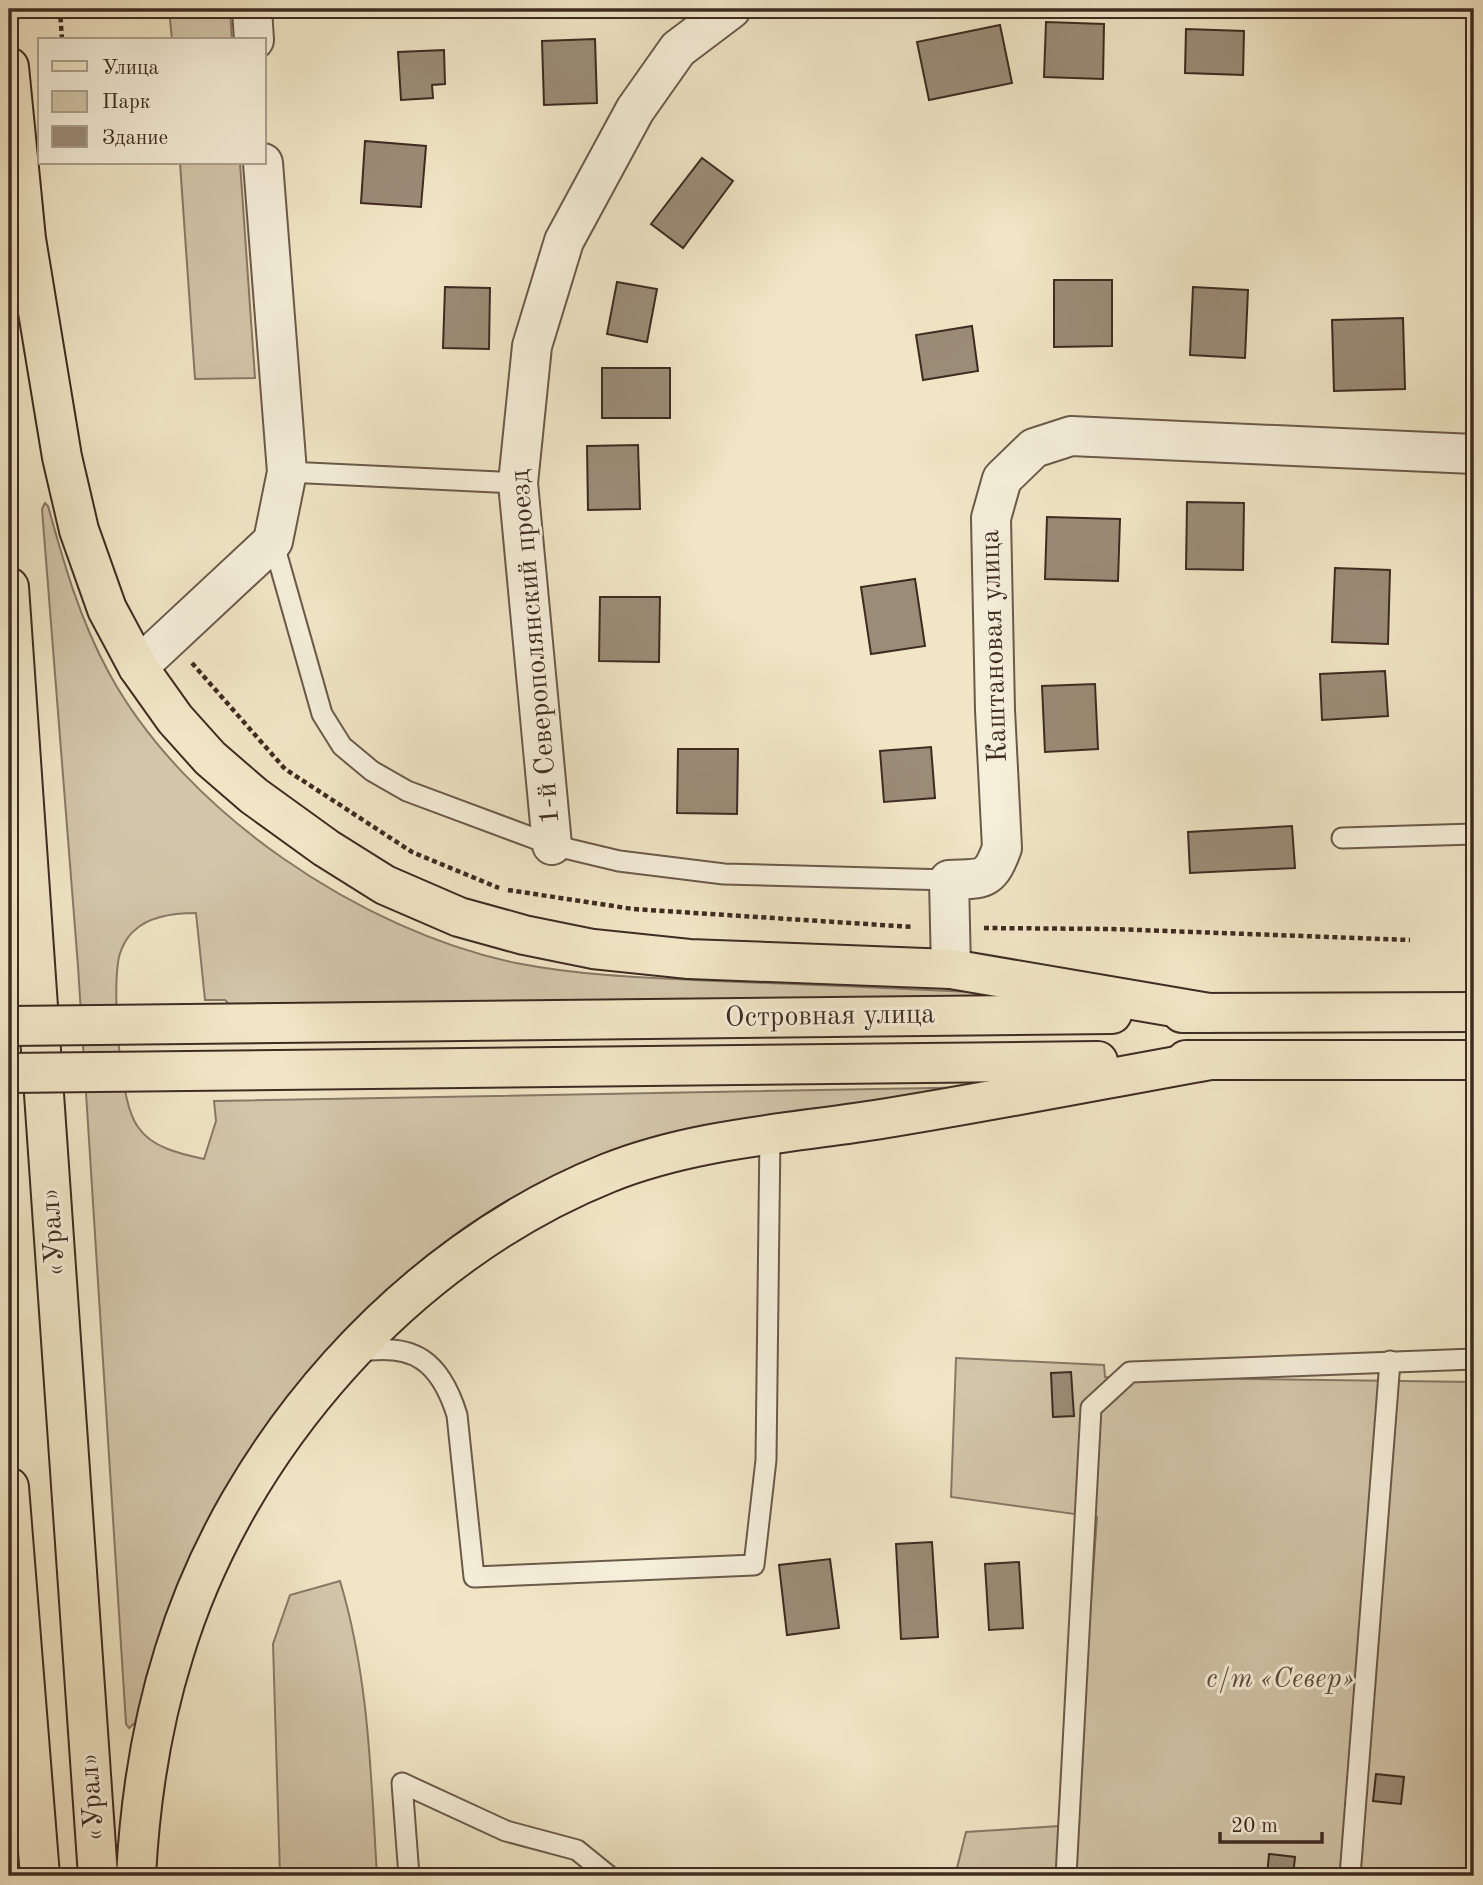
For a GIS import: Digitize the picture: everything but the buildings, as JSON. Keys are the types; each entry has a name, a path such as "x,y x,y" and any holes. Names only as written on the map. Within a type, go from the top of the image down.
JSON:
{"main road":[{"path":"9,67 26,239 62,457 79,530 107,609 138,667 175,719 210,758 254,796 326,848 385,885 460,917 524,935 593,949 689,959 951,969 1209,1013"},
{"name":"«Урал»","path":"9,587 98,1876"},
{"name":"Островная улица","path":"9,1026 1474,1012"},
{"path":"135,1876 139,1812 152,1730 174,1650 208,1566 239,1503 308,1401 387,1316 435,1273 490,1235 552,1200 620,1169 677,1152 770,1133 872,1120 1210,1060"},
{"name":"Островная улица","path":"9,1073 1210,1060 1474,1060"},
{"name":"«Урал»","path":"9,1487 40,1876"},
{"path":"9,1598 26,1694"}],"street":[{"path":"252,9 254,38"},
{"name":"1-й Северополянский проезд","path":"552,845 518,483 532,346 564,241 635,110 678,49 731,9"},
{"path":"138,667 273,541 287,471 263,164"},
{"name":"Каштановая улица","path":"949,880 980,878 994,869 1002,848 990,517 1002,479 1034,448 1071,436 1474,454"},
{"path":"949,880 951,969"}],"lane":[{"path":"287,471 518,483"},
{"path":"273,541 322,714 342,746 372,771 407,791 552,845 620,861 724,874 949,880"},
{"path":"1342,838 1474,834"},
{"path":"353,1352 377,1348 402,1350 424,1360 439,1374 450,1394 457,1415 474,1577 754,1565 766,1460 770,1133"},
{"path":"1066,1876 1091,1408 1129,1372 1474,1359"},
{"path":"1350,1876 1390,1361"},
{"path":"409,1876 402,1783 506,1831 578,1850 609,1876"}],"path":[{"path":"60,9 62,38"},
{"path":"981,928 1113,929 1410,940"}],"green space":[{"path":"169,9 230,9 232,38 172,38"},
{"path":"180,164 240,164 255,378 195,379"},
{"path":"45,503 89,633 109,673 142,724 183,773 231,818 283,858 340,894 398,924 457,947 541,967 591,974 976,994 973,997 229,1004 225,1000 205,1000 196,913 172,915 148,921 132,933 120,954 117,978 119,1048 126,1095 138,1127 159,1145 204,1159 216,1121 214,1101 1041,1086 799,1110 715,1124 459,1234 401,1279 351,1324 276,1411 243,1459 184,1574 135,1723 129,1728 126,1724 78,966 42,509"},
{"name":"с/т «Север»","path":"956,1358 1104,1365 1105,1377 1474,1382 1474,1876 955,1876 966,1832 1075,1825 1097,1517 951,1497"},
{"path":"340,1581 350,1617 363,1690 377,1876 280,1876 273,1644 290,1595"}]}
